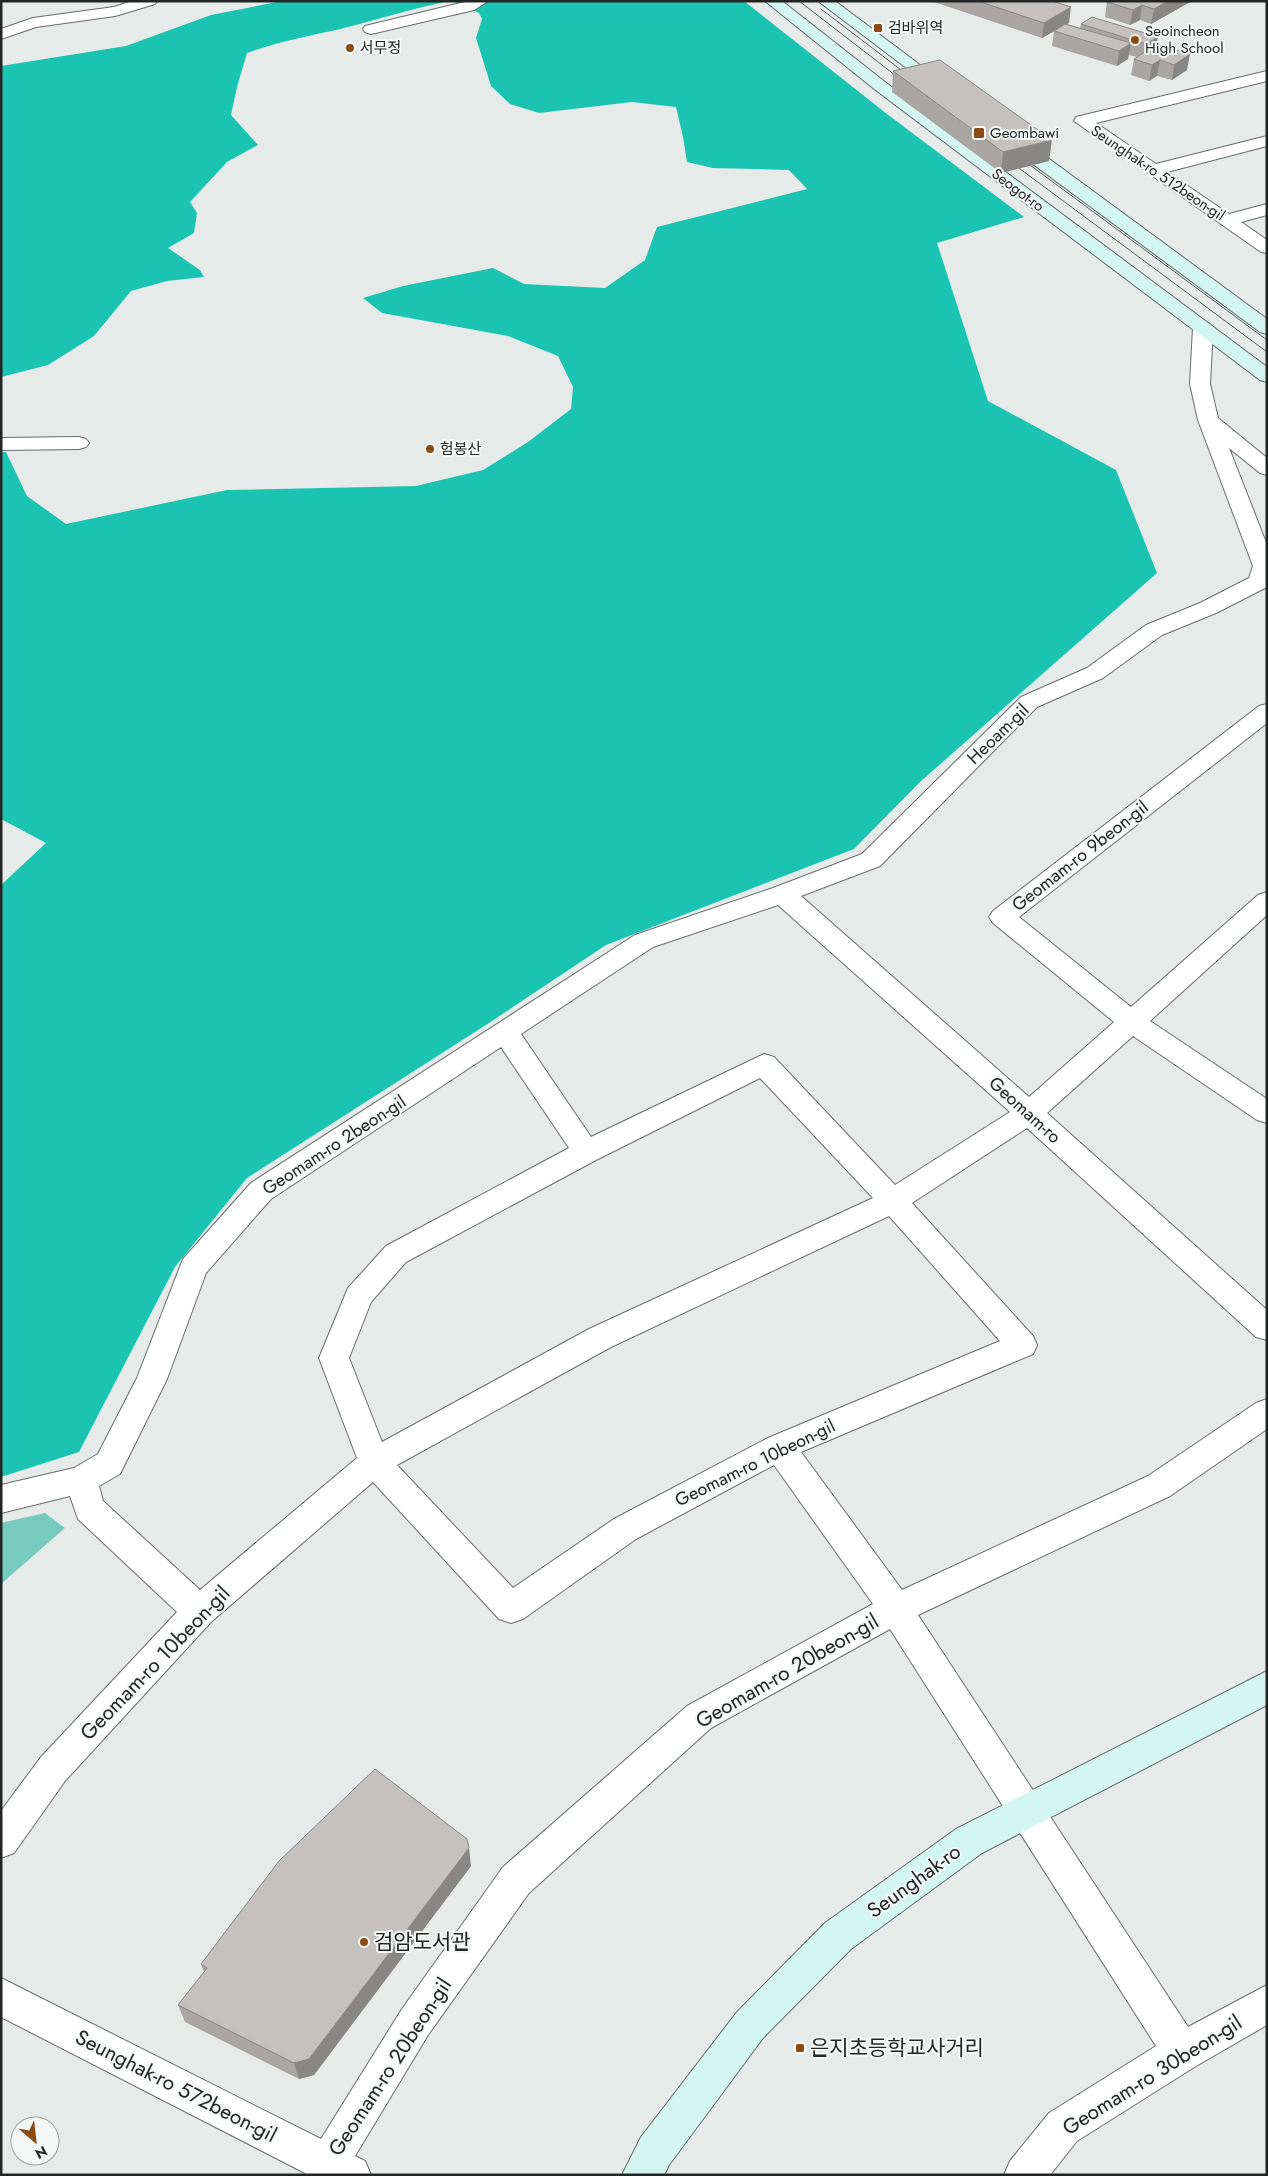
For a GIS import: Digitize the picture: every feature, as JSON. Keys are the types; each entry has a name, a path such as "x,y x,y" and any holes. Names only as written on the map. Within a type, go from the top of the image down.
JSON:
{"main road":[{"name":"Seogot-ro","path":"772,1 895,97 1267,376"},
{"name":"Seogot-ro","path":"792,1 1019,175 1267,359"},
{"path":"825,1 958,99"},
{"path":"996,128 1267,328"},
{"name":"Seunghak-ro","path":"642,2175 655,2151 750,2025 838,1936 969,1841 1267,1687"}],"street":[{"path":"1,34 33,23 115,11 150,1"},
{"path":"371,29 468,7 481,1"},
{"name":"Seunghak-ro 512beon-gil","path":"1267,76 1082,121 1267,248"},
{"path":"1153,170 1267,141"},
{"path":"1228,220 1267,209"},
{"name":"Heoam-gil","path":"782,894 871,860 1029,702 1095,673 1154,630 1263,585 1264,566 1208,420 1200,384 1203,328"},
{"path":"1208,420 1267,469"},
{"path":"1,444 79,443"},
{"name":"Geomam-ro 9beon-gil","path":"1267,710 1002,916 1132,1022 1267,1113"},
{"name":"Geomam-ro 2beon-gil","path":"1,1499 81,1480 109,1464 152,1379 193,1267 261,1191 644,941 782,894"},
{"name":"Geomam-ro","path":"782,894 1030,1113 1267,1328"},
{"path":"1030,1113 1267,901"},
{"path":"505,1032 586,1152"},
{"name":"Geomam-ro 10beon-gil","path":"764,1064 894,1201 1022,1345 779,1448 625,1529 511,1608 374,1462 334,1358 359,1296 396,1254 586,1152 764,1064"},
{"name":"Geomam-ro 10beon-gil","path":"1,1842 53,1769 199,1611 374,1462 600,1338 894,1201 1030,1113"},
{"name":"Geomam-ro 20beon-gil","path":"335,2171 415,2022 516,1880 699,1717 896,1609 1159,1486 1267,1412"},
{"path":"779,1448 896,1609 1025,1812 1182,2052"},
{"path":"81,1480 89,1509 199,1611"},
{"name":"Seunghak-ro 572beon-gil","path":"1,1997 335,2171"},
{"name":"Geomam-ro 30beon-gil","path":"1024,2175 1063,2128 1182,2052 1267,2004"}],"green space":[{"path":"282,1 451,1 282,42 247,53 231,115 258,145 227,162 190,202 197,213 194,233 168,248 200,270 204,277 167,281 131,291 94,336 48,365 1,377 1,66 126,46 211,15"},
{"path":"453,1 744,1 887,114 1024,217 937,243 988,401 1116,470 1157,573 920,782 854,849 606,945 489,1023 247,1178 175,1267 79,1452 1,1477 1,885 46,843 1,819 1,452 6,452 27,496 66,524 227,490 416,486 483,470 528,442 571,409 573,387 558,356 508,336 382,313 363,298 403,286 493,268 524,284 605,288 645,260 657,227 807,189 789,170 713,168 687,162 676,107 632,102 539,113 510,104 491,86 476,38 482,19 479,13"},
{"path":"45,1513 65,1528 1,1584 1,1523"}],"building":[{"path":"978,1 1052,1 1071,7 1044,23"},
{"path":"1108,1 1168,1 1154,9 1142,5 1133,10"},
{"path":"1092,17 1158,37 1146,44 1081,24"},
{"path":"1065,24 1131,43 1119,51 1054,31"},
{"path":"1157,44 1190,54 1174,65 1160,60 1152,65 1134,59"},
{"path":"940,60 1052,140 1003,152 893,71"},
{"name":"검암도서관","path":"375,1769 467,1839 469,1848 309,2059 294,2063 178,2005 207,1968 201,1964 279,1861"}],"tram line":[{"path":"799,1 904,82"},
{"path":"821,9 913,79"},
{"path":"1019,157 1267,340"},
{"path":"1008,160 1267,352"}],"place":[{"name":"검바위역","path":"878,28"},
{"name":"Seoincheon High School","path":"1135,40"},
{"name":"서무정","path":"350,48"},
{"name":"Geombawi","path":"979,133"},
{"name":"험봉산","path":"430,449"},
{"name":"검암도서관","path":"364,1942"},
{"name":"은지초등학교사거리","path":"800,2048"}]}
